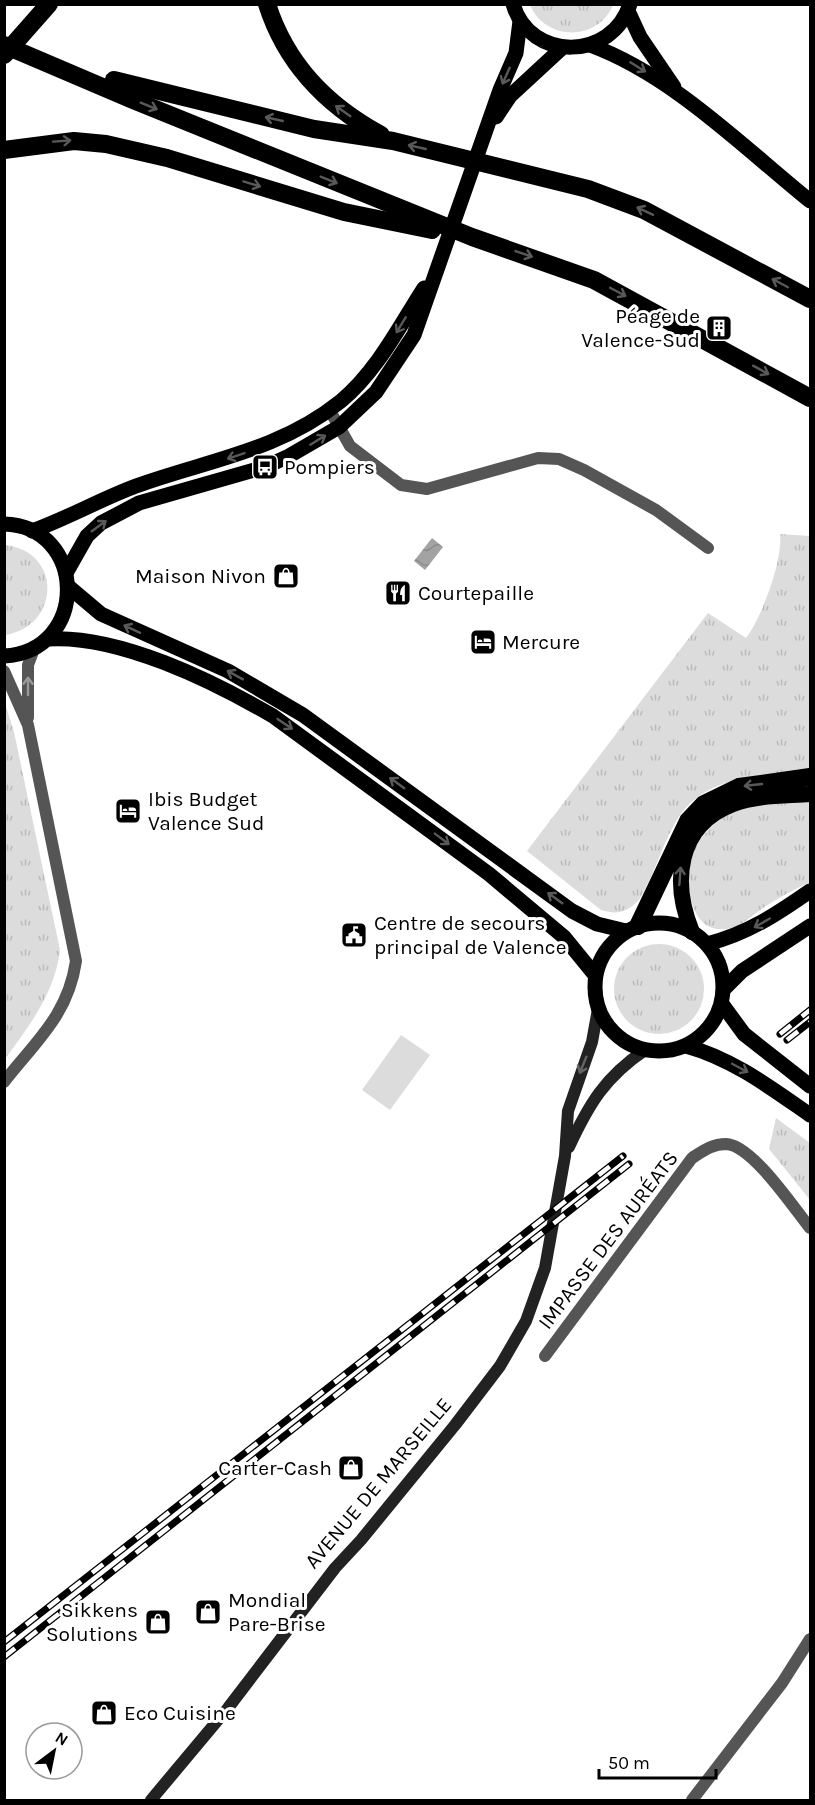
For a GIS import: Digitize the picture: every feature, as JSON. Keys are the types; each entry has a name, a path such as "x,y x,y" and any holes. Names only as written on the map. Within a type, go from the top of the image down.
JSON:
{"highway":[{"path":"4,55 49,4"},
{"path":"267,4 293,61 316,89 342,111 393,141"},
{"path":"4,34 59,64 415,220 594,280 810,398"},
{"path":"4,45 136,88 314,129 393,141 588,189 644,210 810,299"},
{"path":"4,150 64,141 106,144 167,158 344,212 415,220"},
{"path":"632,929 688,821 704,804 739,787 810,777"},
{"path":"692,932 683,910 680,870 685,852 701,826 722,809 750,799 810,794"}],"main road":[{"path":"513,4 520,21 531,34 546,43 562,48 590,45 612,34 629,8"},
{"path":"629,8 640,37 681,96"},
{"path":"4,656 34,649 47,639 63,616 68,580 87,536 101,523 140,503 265,467 339,427 376,392 414,335 433,276 516,52 520,21"},
{"path":"590,45 621,57 681,96 810,201"},
{"path":"486,131 510,96 562,48"},
{"path":"32,531 129,489 258,449 329,409 354,389 375,364 433,276"},
{"path":"4,524 32,531 48,542 59,556 68,580 81,600 101,614 228,671 303,715 572,911 597,924 632,929"},
{"path":"47,639 82,638 99,642 177,669 246,700 273,716 489,874 564,937 595,975"},
{"path":"707,944 740,935 764,923 810,891"},
{"path":"810,926 742,971 723,997 708,1029 686,1046 659,1052 645,1050 625,1042 609,1028 598,1009 594,992 595,975 601,958 612,943 632,929 654,922 672,924 692,932 707,944 719,965 723,997 744,1034 810,1086"},
{"name":"AVENUE DE MARSEILLE","path":"151,1800 240,1693 335,1568 361,1540 455,1425 500,1366 526,1321 545,1268 565,1156 568,1111 592,1042 598,1009"},
{"path":"686,1046 713,1054 752,1075 810,1115"},
{"name":"AVENUE DE MARSEILLE","path":"565,1156 584,1114 601,1087 625,1064 645,1050"}],"street":[{"path":"329,409 350,446 390,477 413,488 427,489 538,458 559,459 584,470 656,510 708,548"},
{"path":"4,1082 63,1008 72,985 76,961 28,725 28,665 34,649"},
{"path":"4,671 28,725"},
{"name":"IMPASSE DES AURÉATS","path":"545,1356 692,1158 712,1146 728,1144 748,1153 810,1228"},
{"path":"692,1800 783,1683 810,1639"}],"green space":[{"path":"530,5 613,5 606,17 596,26 584,31 572,32 559,31 547,25 537,17"},
{"path":"780,534 810,536 810,770 734,781 717,786 700,795 686,808 674,825 639,900 621,912 601,910 527,851 708,613 746,638 758,617 775,573"},
{"path":"5,545 24,550 37,560 45,574 47,589 45,604 37,618 23,629 5,635"},
{"path":"5,703 14,732 60,950 53,981 47,995 5,1059"},
{"path":"810,800 810,882 777,899 732,928 713,928 704,923 696,914 692,903 689,877 693,854 704,834 721,819 742,809 764,804"},
{"path":"659,944 676,948 691,957 700,972 704,989 700,1006 691,1021 676,1030 659,1034 642,1030 627,1021 618,1006 614,989 618,972 627,957 642,948"},
{"path":"401,1035 430,1055 390,1110 362,1090"},
{"path":"776,1118 810,1143 810,1200 769,1149"}],"water":[{"path":"432,538 443,547 425,570 414,561"}],"railway":[{"path":"780,1034 810,1010"},
{"path":"787,1040 810,1022"},
{"path":"4,1642 623,1156"},
{"path":"4,1657 629,1164"}],"place":[{"name":"Péage de Valence-Sud","path":"719,328"},
{"name":"Pompiers","path":"265,467"},
{"name":"Maison Nivon","path":"286,576"},
{"name":"Courtepaille","path":"398,593"},
{"name":"Mercure","path":"483,642"},
{"name":"Ibis Budget Valence Sud","path":"128,811"},
{"name":"Centre de secours principal de Valence","path":"354,935"},
{"name":"Carter-Cash","path":"351,1468"},
{"name":"Mondial Pare-Brise","path":"208,1612"},
{"name":"Sikkens Solutions","path":"158,1622"},
{"name":"Eco Cuisine","path":"104,1713"}]}
